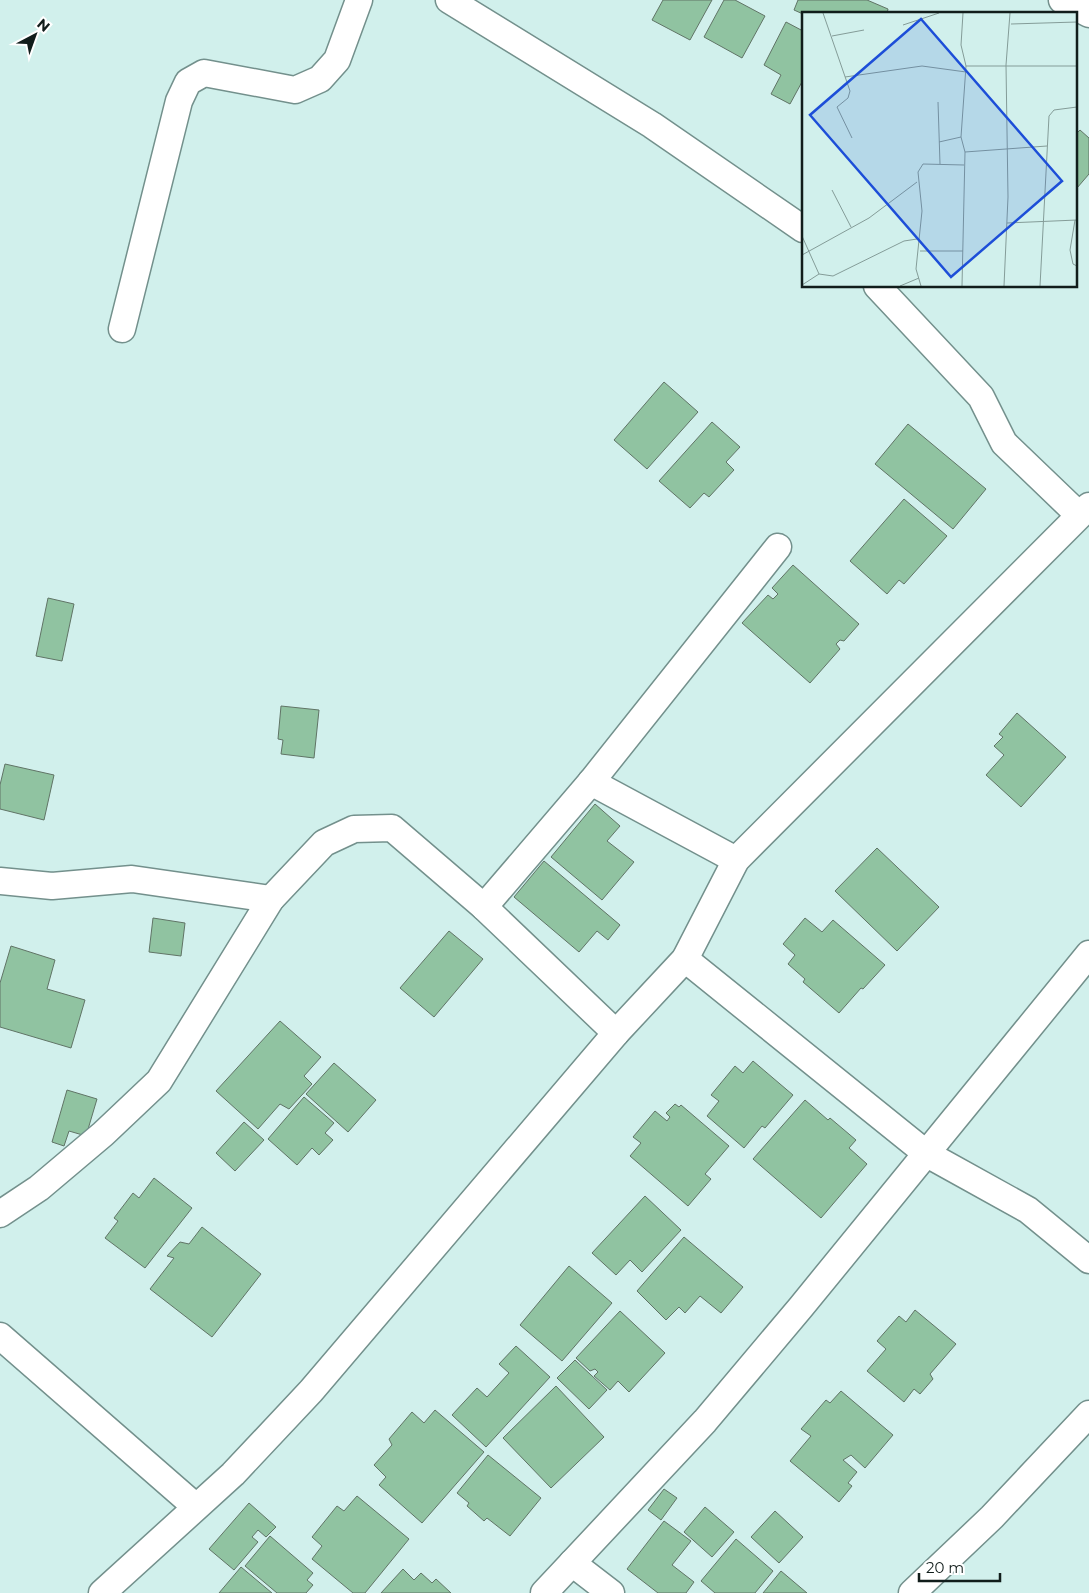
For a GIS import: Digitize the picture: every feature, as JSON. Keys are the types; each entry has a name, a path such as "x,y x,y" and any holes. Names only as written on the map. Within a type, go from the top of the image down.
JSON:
{"street":[{"path":"122,329 179,101 188,82 204,73 295,90 320,79 337,60 359,0"},
{"path":"449,0 652,125 802,228"},
{"path":"1062,0 1089,14"},
{"path":"102,1593 233,1474 311,1391 616,1033 685,959 736,860 1084,511 1004,444 981,397 879,288"},
{"path":"484,907 591,782 778,548"},
{"path":"591,782 736,860"},
{"path":"0,1214 39,1188 103,1134 159,1081 271,899 324,842 354,829 392,828 484,907 616,1033"},
{"path":"0,881 52,886 132,878 271,899"},
{"path":"544,1593 705,1421 808,1299 1089,954"},
{"path":"685,959 926,1154 1028,1210 1089,1260"},
{"path":"0,1336 196,1507"},
{"path":"912,1593 992,1516 1089,1414"},
{"path":"572,1564 611,1593"}],"building":[{"path":"663,0 712,0 690,40 652,20"},
{"path":"724,0 735,0 765,16 742,58 704,37"},
{"path":"798,0 867,0 888,9 887,12 802,12 802,14 794,10"},
{"path":"786,22 802,30 802,82 790,104 771,94 781,75 764,65"},
{"path":"1080,130 1089,138 1089,174 1077,188 1076,187 1076,134"},
{"path":"664,382 698,412 647,469 614,440"},
{"path":"712,422 740,447 726,462 734,470 709,497 704,493 690,508 659,481"},
{"path":"908,424 986,489 953,529 875,464"},
{"path":"904,499 947,536 904,584 899,580 887,594 850,561"},
{"path":"793,565 859,624 844,641 840,640 836,644 840,649 810,683 742,623 768,595 773,599 778,594 772,588"},
{"path":"48,598 74,604 62,661 36,656"},
{"path":"281,706 319,710 314,758 281,754 283,740 278,739"},
{"path":"1017,713 1066,757 1021,807 986,775 1004,755 994,746 1003,737 999,734"},
{"path":"5,764 54,775 44,820 0,809 0,785"},
{"path":"595,804 620,826 607,841 634,862 602,900 551,857"},
{"path":"877,848 939,907 897,951 835,891"},
{"path":"544,861 620,925 608,940 597,931 579,952 514,897"},
{"path":"153,918 185,923 181,956 149,952"},
{"path":"805,918 822,932 833,920 885,965 839,1013 803,982 805,979 788,964 795,955 783,944"},
{"path":"449,931 483,959 434,1017 400,988"},
{"path":"11,946 55,960 47,989 85,1000 71,1048 0,1027 0,983"},
{"path":"280,1021 321,1057 304,1076 312,1084 289,1109 280,1104 258,1129 216,1091"},
{"path":"753,1061 793,1095 765,1128 762,1126 744,1148 707,1116 719,1101 711,1095 735,1066 743,1073"},
{"path":"334,1063 376,1100 348,1132 306,1094"},
{"path":"67,1090 97,1099 86,1136 69,1131 64,1146 52,1142"},
{"path":"304,1097 334,1123 325,1133 333,1140 319,1155 312,1148 297,1165 268,1139"},
{"path":"805,1100 828,1120 830,1118 856,1140 849,1148 867,1164 821,1218 753,1159"},
{"path":"675,1104 679,1107 681,1105 729,1146 705,1174 711,1179 688,1206 630,1156 641,1143 633,1137 655,1111 667,1121 670,1117 666,1113"},
{"path":"244,1122 264,1140 235,1171 216,1153"},
{"path":"154,1178 192,1208 145,1268 105,1238 118,1221 114,1218 133,1193 139,1198"},
{"path":"645,1196 681,1230 642,1272 630,1260 616,1275 592,1253"},
{"path":"202,1227 261,1274 212,1337 150,1289 174,1258 167,1256 180,1242 189,1244"},
{"path":"684,1237 743,1287 721,1313 700,1296 685,1313 679,1307 666,1320 637,1291"},
{"path":"569,1266 612,1303 562,1361 520,1325"},
{"path":"915,1310 956,1344 930,1374 933,1379 920,1394 914,1389 904,1402 867,1371 886,1349 877,1341 899,1316 906,1322"},
{"path":"620,1311 665,1353 629,1392 618,1381 610,1390 594,1376 598,1372 595,1369 590,1371 576,1358"},
{"path":"516,1346 550,1377 486,1447 452,1415 477,1388 487,1397 509,1373 499,1364"},
{"path":"575,1360 607,1390 589,1409 557,1378"},
{"path":"556,1386 604,1437 551,1488 503,1438"},
{"path":"841,1391 893,1435 865,1468 851,1455 843,1460 857,1472 848,1483 852,1486 839,1502 790,1461 811,1436 801,1429 826,1400 830,1403"},
{"path":"435,1410 484,1452 422,1523 379,1485 386,1477 374,1465 392,1445 389,1439 412,1412 424,1423"},
{"path":"488,1455 541,1498 510,1536 487,1518 484,1521 467,1506 469,1503 457,1493"},
{"path":"664,1489 677,1498 661,1520 648,1510"},
{"path":"357,1496 409,1539 365,1593 353,1593 312,1559 322,1546 312,1537 337,1506 344,1511"},
{"path":"249,1503 276,1527 266,1537 258,1530 252,1537 258,1542 234,1570 209,1549"},
{"path":"705,1507 734,1532 712,1557 684,1532"},
{"path":"775,1511 803,1537 779,1563 751,1537"},
{"path":"664,1521 691,1541 672,1565 694,1582 686,1593 658,1593 627,1569"},
{"path":"270,1536 313,1573 307,1580 313,1585 306,1593 277,1593 245,1566"},
{"path":"736,1539 773,1571 755,1593 715,1593 701,1581"},
{"path":"241,1567 272,1593 219,1593"},
{"path":"403,1569 414,1580 421,1573 432,1583 436,1579 451,1593 381,1593"},
{"path":"781,1571 807,1593 763,1593"}]}
